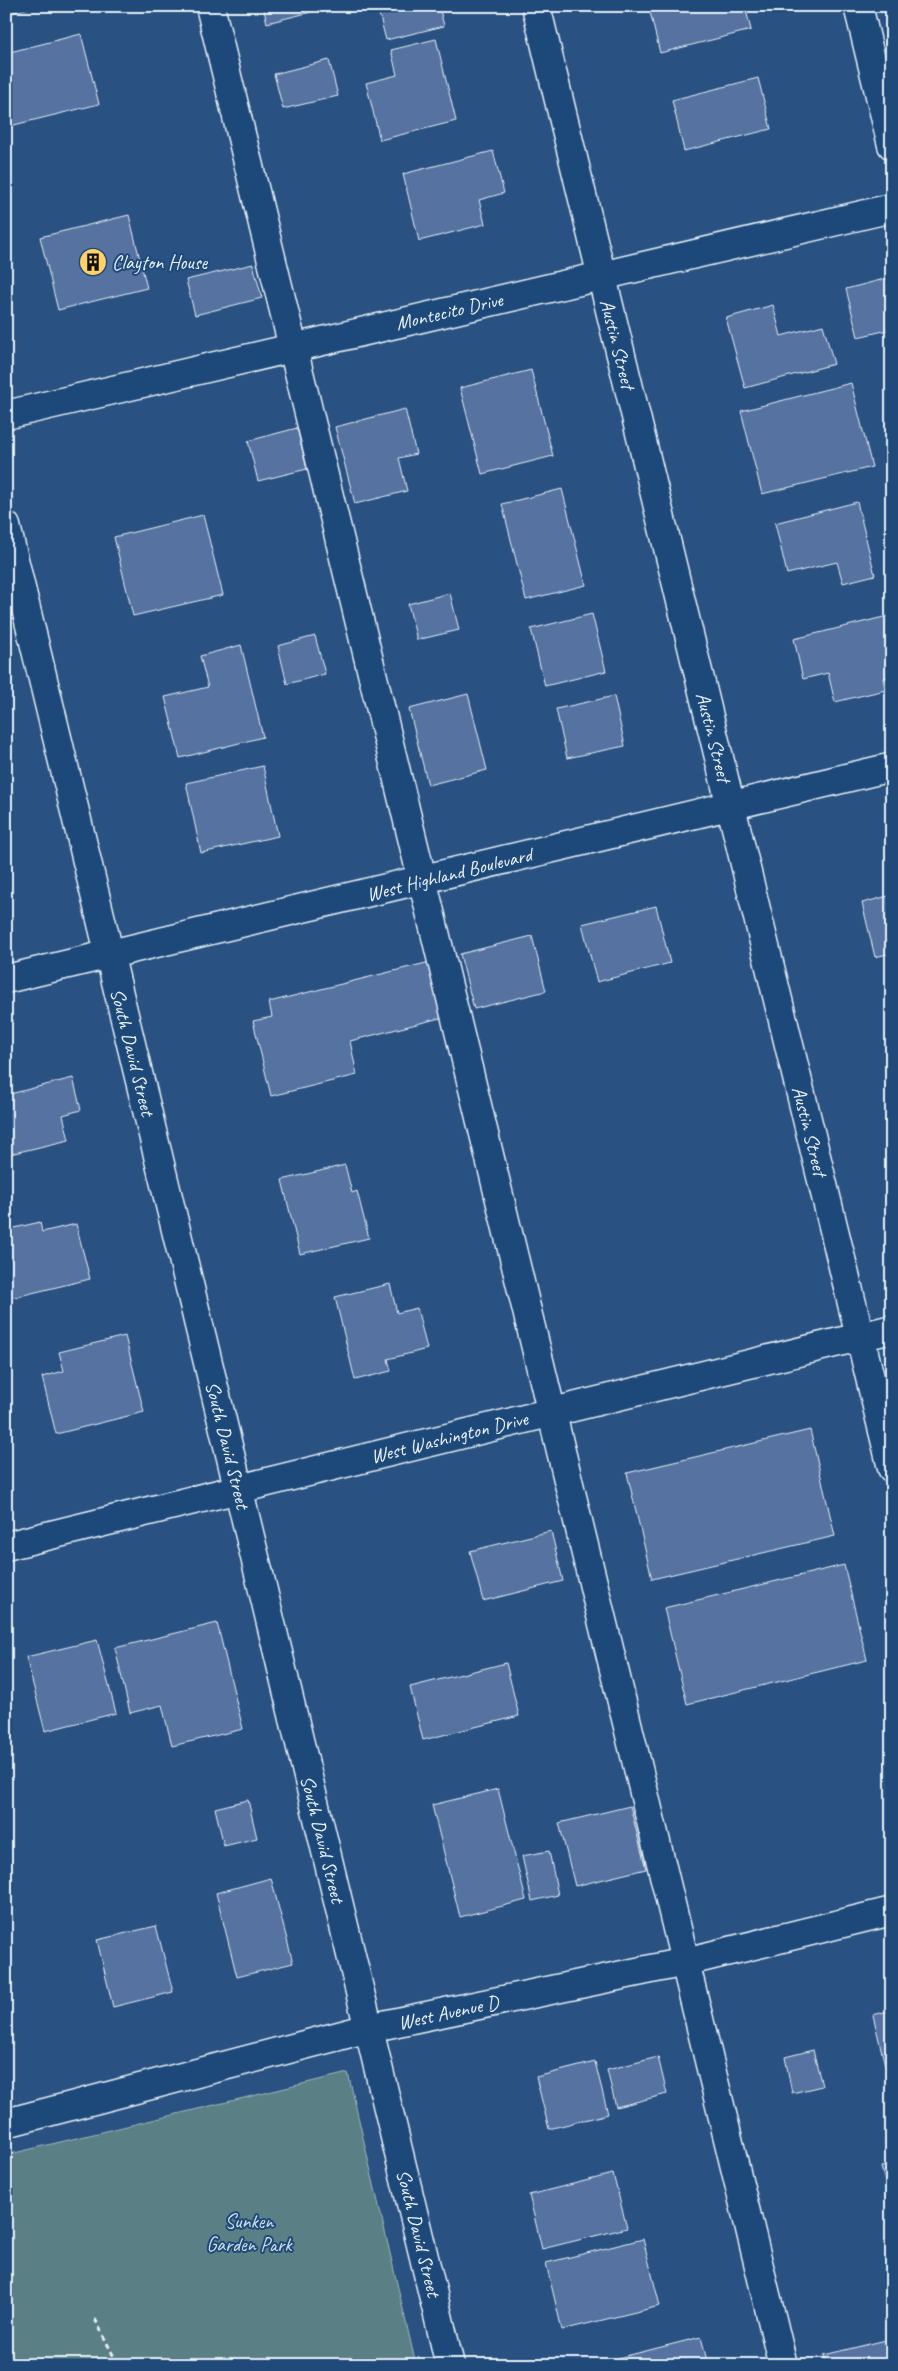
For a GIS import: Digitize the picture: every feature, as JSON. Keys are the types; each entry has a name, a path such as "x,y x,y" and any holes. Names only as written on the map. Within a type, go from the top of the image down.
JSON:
{"street":[{"path":"210,6 782,2365"},
{"name":"Austin Street","path":"536,6 892,1468"},
{"path":"858,6 892,145"},
{"name":"Montecito Drive","path":"6,415 892,208"},
{"name":"South David Street","path":"6,526 450,2365"},
{"name":"West Highland Boulevard","path":"6,979 110,956 892,767"},
{"name":"West Washington Drive","path":"6,1546 892,1329"},
{"name":"West Avenue D","path":"6,2123 369,2028 685,1962 892,1911"}],"path":[{"path":"95,2319 118,2365"}],"green space":[{"name":"Sunken Garden Park","path":"348,2073 416,2365 6,2365 6,2155"}],"building":[{"path":"6,6 38,6 6,14"},
{"path":"263,6 318,6 319,10 267,23"},
{"path":"377,6 439,6 444,26 386,40"},
{"path":"657,6 745,6 751,30 660,53 649,8"},
{"path":"81,34 99,104 6,127 6,53"},
{"path":"436,39 456,121 380,140 366,83 397,75 391,50"},
{"path":"329,60 338,96 283,109 274,74"},
{"path":"758,78 771,129 684,151 672,100"},
{"path":"493,151 504,193 479,200 485,224 419,241 403,174"},
{"name":"Clayton House","path":"129,215 147,288 58,310 40,237"},
{"path":"253,264 262,298 195,315 186,280"},
{"path":"892,277 892,329 858,337 846,289"},
{"path":"773,305 781,336 823,325 834,364 745,388 726,318"},
{"path":"531,370 553,456 482,474 460,388"},
{"path":"851,383 872,467 762,494 741,411"},
{"path":"405,409 416,454 399,458 407,491 355,504 335,427"},
{"path":"297,428 307,469 258,481 248,441"},
{"path":"562,489 586,585 526,600 502,504"},
{"path":"857,502 875,575 843,583 837,562 787,574 775,523"},
{"path":"203,515 223,595 133,616 114,537"},
{"path":"450,593 459,630 417,640 408,604"},
{"path":"592,614 606,671 545,686 531,629"},
{"path":"892,615 892,676 883,678 885,690 835,702 828,673 803,679 794,639"},
{"path":"315,636 325,674 287,684 278,646"},
{"path":"241,645 263,737 180,758 165,697 208,687 200,656"},
{"path":"468,694 487,770 428,785 409,709"},
{"path":"614,696 625,746 567,758 556,709"},
{"path":"263,766 278,836 201,853 186,783"},
{"path":"892,895 892,953 875,957 862,903"},
{"path":"656,906 670,963 597,982 582,924"},
{"path":"532,936 546,991 474,1009 460,954"},
{"path":"430,962 444,1017 350,1041 357,1075 271,1096 253,1021 272,1017 269,1002"},
{"path":"73,1078 81,1110 63,1115 69,1140 6,1155 6,1095"},
{"path":"345,1165 352,1193 357,1191 369,1238 300,1254 282,1180"},
{"path":"40,1222 42,1232 76,1224 90,1279 11,1298 6,1279 6,1260 12,1258 6,1230"},
{"path":"390,1284 397,1313 417,1308 427,1349 388,1359 391,1371 355,1380 335,1297"},
{"path":"125,1336 144,1412 56,1434 42,1377 64,1371 59,1352"},
{"path":"810,1430 835,1536 652,1579 627,1473"},
{"path":"551,1531 563,1581 483,1601 470,1551"},
{"path":"844,1565 867,1660 687,1704 664,1608"},
{"path":"217,1623 243,1729 172,1746 162,1705 130,1713 115,1648"},
{"path":"97,1640 116,1713 45,1731 26,1657"},
{"path":"506,1663 519,1716 423,1740 410,1687"},
{"path":"498,1789 526,1900 460,1917 432,1805"},
{"path":"248,1800 257,1838 224,1846 215,1808"},
{"path":"630,1806 646,1869 575,1886 559,1823"},
{"path":"549,1851 558,1895 532,1901 522,1856"},
{"path":"271,1878 293,1963 237,1977 216,1893"},
{"path":"156,1926 173,1992 113,2007 97,1940"},
{"path":"892,2010 892,2077 888,2078 873,2015"},
{"path":"813,2050 822,2086 792,2093 785,2057"},
{"path":"658,2057 667,2094 616,2107 607,2070"},
{"path":"595,2062 608,2114 549,2129 536,2077"},
{"path":"892,2164 892,2209 881,2167"},
{"path":"613,2174 627,2228 542,2249 529,2195"},
{"path":"643,2239 660,2306 562,2330 546,2263"},
{"path":"701,2337 708,2365 619,2365 618,2358"},
{"path":"886,2340 892,2365 826,2365 824,2355"}],"place":[{"name":"Clayton House","path":"93,262"}]}
